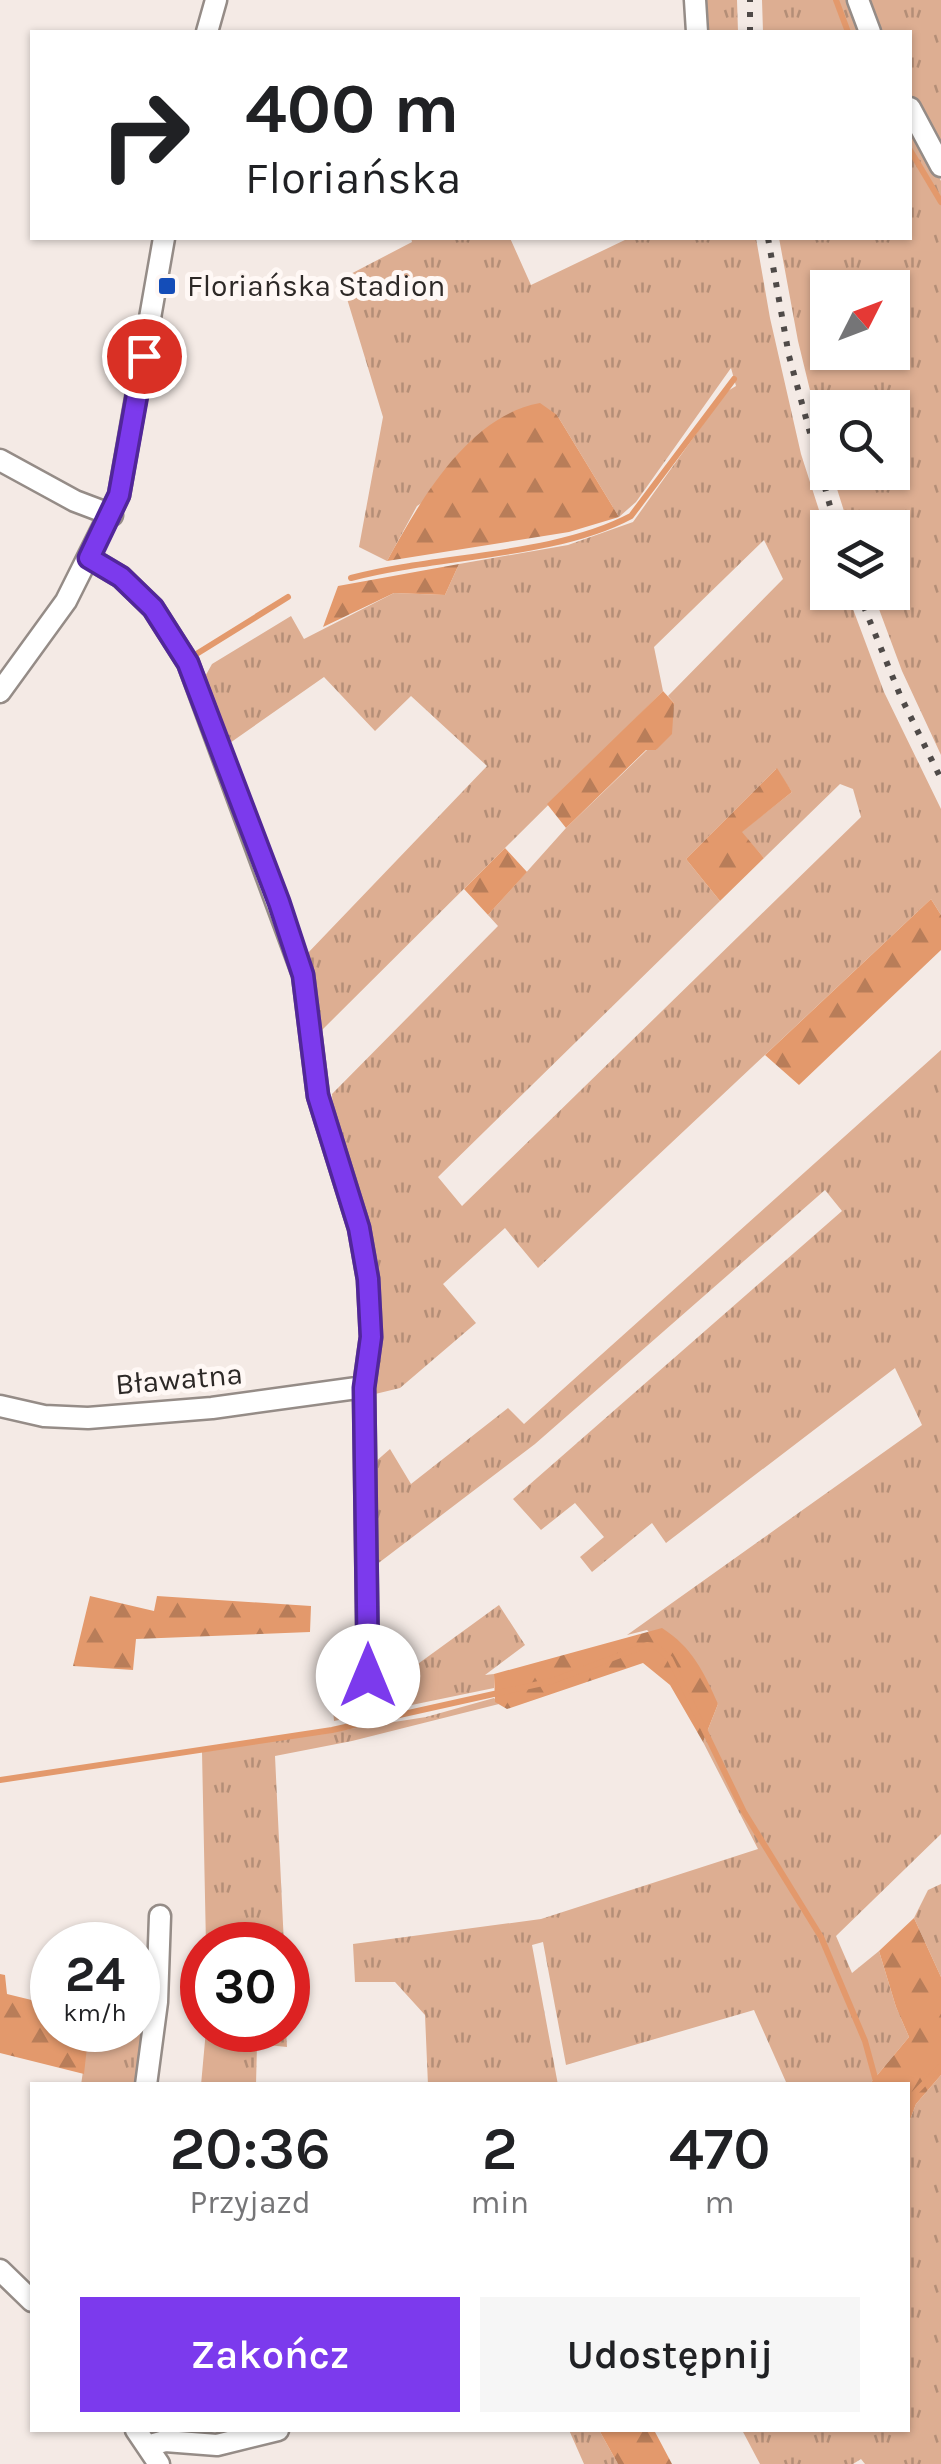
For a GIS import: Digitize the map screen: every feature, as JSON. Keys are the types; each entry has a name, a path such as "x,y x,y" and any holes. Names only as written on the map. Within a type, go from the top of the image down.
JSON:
{"street":[{"path":"208,30 216,0"},
{"path":"695,0 697,30"},
{"path":"858,0 869,30"},
{"path":"912,112 941,166"},
{"path":"0,692 66,601 112,515 127,462 164,240"},
{"path":"0,460 75,502 112,515"},
{"path":"89,558 121,577 153,608 188,663 303,975 318,1096 359,1228 368,1279 371,1337 364,1388 368,1676"},
{"name":"Bławatna","path":"0,1406 44,1416 88,1418 212,1408 364,1388"},
{"path":"146,2082 157,2002 160,1916"},
{"path":"0,2270 30,2300"},
{"path":"148,2447 165,2441 217,2445 270,2432"}],"green space":[{"path":"706,0 737,0 738,30 707,30"},
{"path":"762,0 851,0 863,30 763,30"},
{"path":"864,0 941,0 941,152 912,103 912,30 875,30"},
{"path":"912,125 941,181 941,755 902,671 879,610 910,610 910,510 844,510 837,490 910,490 910,390 810,390 779,240 912,240"},
{"path":"412,240 511,240 531,285 625,240 756,240 801,454 819,510 810,510 810,610 853,610 884,692 941,809 941,915 931,899 538,1268 505,1228 443,1284 476,1323 400,1388 371,1395 374,1364 334,1131 332,1094 498,926 488,915 566,828 647,750 656,750 674,703 668,696 783,579 764,540 654,647 663,691 320,1032 305,956 487,766 411,696 375,731 324,677 227,745 202,682 212,664 291,616 304,639 394,593 445,595 459,564 568,545 633,522 726,392 736,386 731,368 636,502 619,517 557,415 417,506 387,561 359,547 383,417 341,279","holes":["776,769 792,792 741,832 764,858 840,784 853,789 861,817 462,1206 438,1177 720,901 686,859"]},
{"path":"540,403 557,415 619,517 569,532 387,561 431,488 469,443 514,411"},
{"path":"459,564 445,595 394,593 323,627 338,586"},
{"path":"663,691 674,703 672,734 656,750 646,750 566,828 547,804"},
{"path":"777,768 792,792 742,832 764,858 720,901 686,859"},
{"path":"505,848 527,872 488,915 464,889"},
{"path":"931,899 941,915 941,950 799,1085 765,1055"},
{"path":"941,1050 941,1834 836,1936 852,1973 879,1951 909,2037 872,2082 786,2082 754,2010 566,2065 543,1942 532,1945 557,2082 428,2082 425,2015 395,1982 355,1982 353,1944 541,1919 758,1849 703,1742 718,1704 647,1630 627,1635 922,1425 895,1368 666,1543 652,1523 592,1572 580,1557 604,1537 575,1503 541,1530 513,1499 842,1211 825,1190 535,1444 372,1568 374,1463 390,1449 411,1484 508,1408 524,1424"},
{"path":"90,1596 154,1611 157,1596 311,1606 310,1632 136,1639 133,1670 73,1666"},
{"path":"499,1605 525,1645 485,1675 494,1674 494,1688 334,1721 332,1698 355,1699 363,1690 371,1698"},
{"path":"662,1628 696,1661 718,1704 703,1742 670,1685 643,1663 507,1709 495,1702 494,1674"},
{"path":"494,1698 499,1704 275,1756 283,1922 206,1922 202,1752 426,1717"},
{"path":"941,1884 941,1977 914,1918 928,1890"},
{"path":"914,1918 941,1977 941,2075 916,2104 910,2120 910,2082 872,2082 909,2037 879,1951"},
{"path":"0,1974 5,1975 7,1994 30,2000 30,2052 86,2052 84,2074 0,2053"},
{"path":"86,2052 145,2052 140,2082 81,2082"},
{"path":"204,2052 257,2052 256,2082 201,2082"},
{"path":"941,2075 941,2464 865,2464 861,2459 853,2464 760,2464 743,2432 910,2432 910,2120 916,2104"},
{"path":"570,2432 600,2432 618,2464 584,2464"},
{"path":"600,2432 655,2432 672,2464 618,2464"}],"waterway":[{"path":"836,0 847,30"},
{"path":"912,153 941,202"},
{"path":"351,578 531,548 567,540 631,516 734,379"},
{"path":"198,653 288,597"},
{"path":"0,1780 332,1730 552,1681 647,1645 657,1647 670,1659 744,1812 821,1937 865,2041 876,2082"},
{"path":"910,2098 941,2066"}],"railway":[{"path":"750,0 750,30"},
{"path":"768,240 789,356 831,510"},
{"path":"865,610 900,695 941,779"}],"place":[{"name":"Floriańska Stadion","path":"167,286"}],"route":[{"path":"144,356 124,478 112,515 89,558 121,577 153,608 188,663 303,975 318,1096 359,1228 368,1279 371,1337 364,1388 368,1676"}]}
